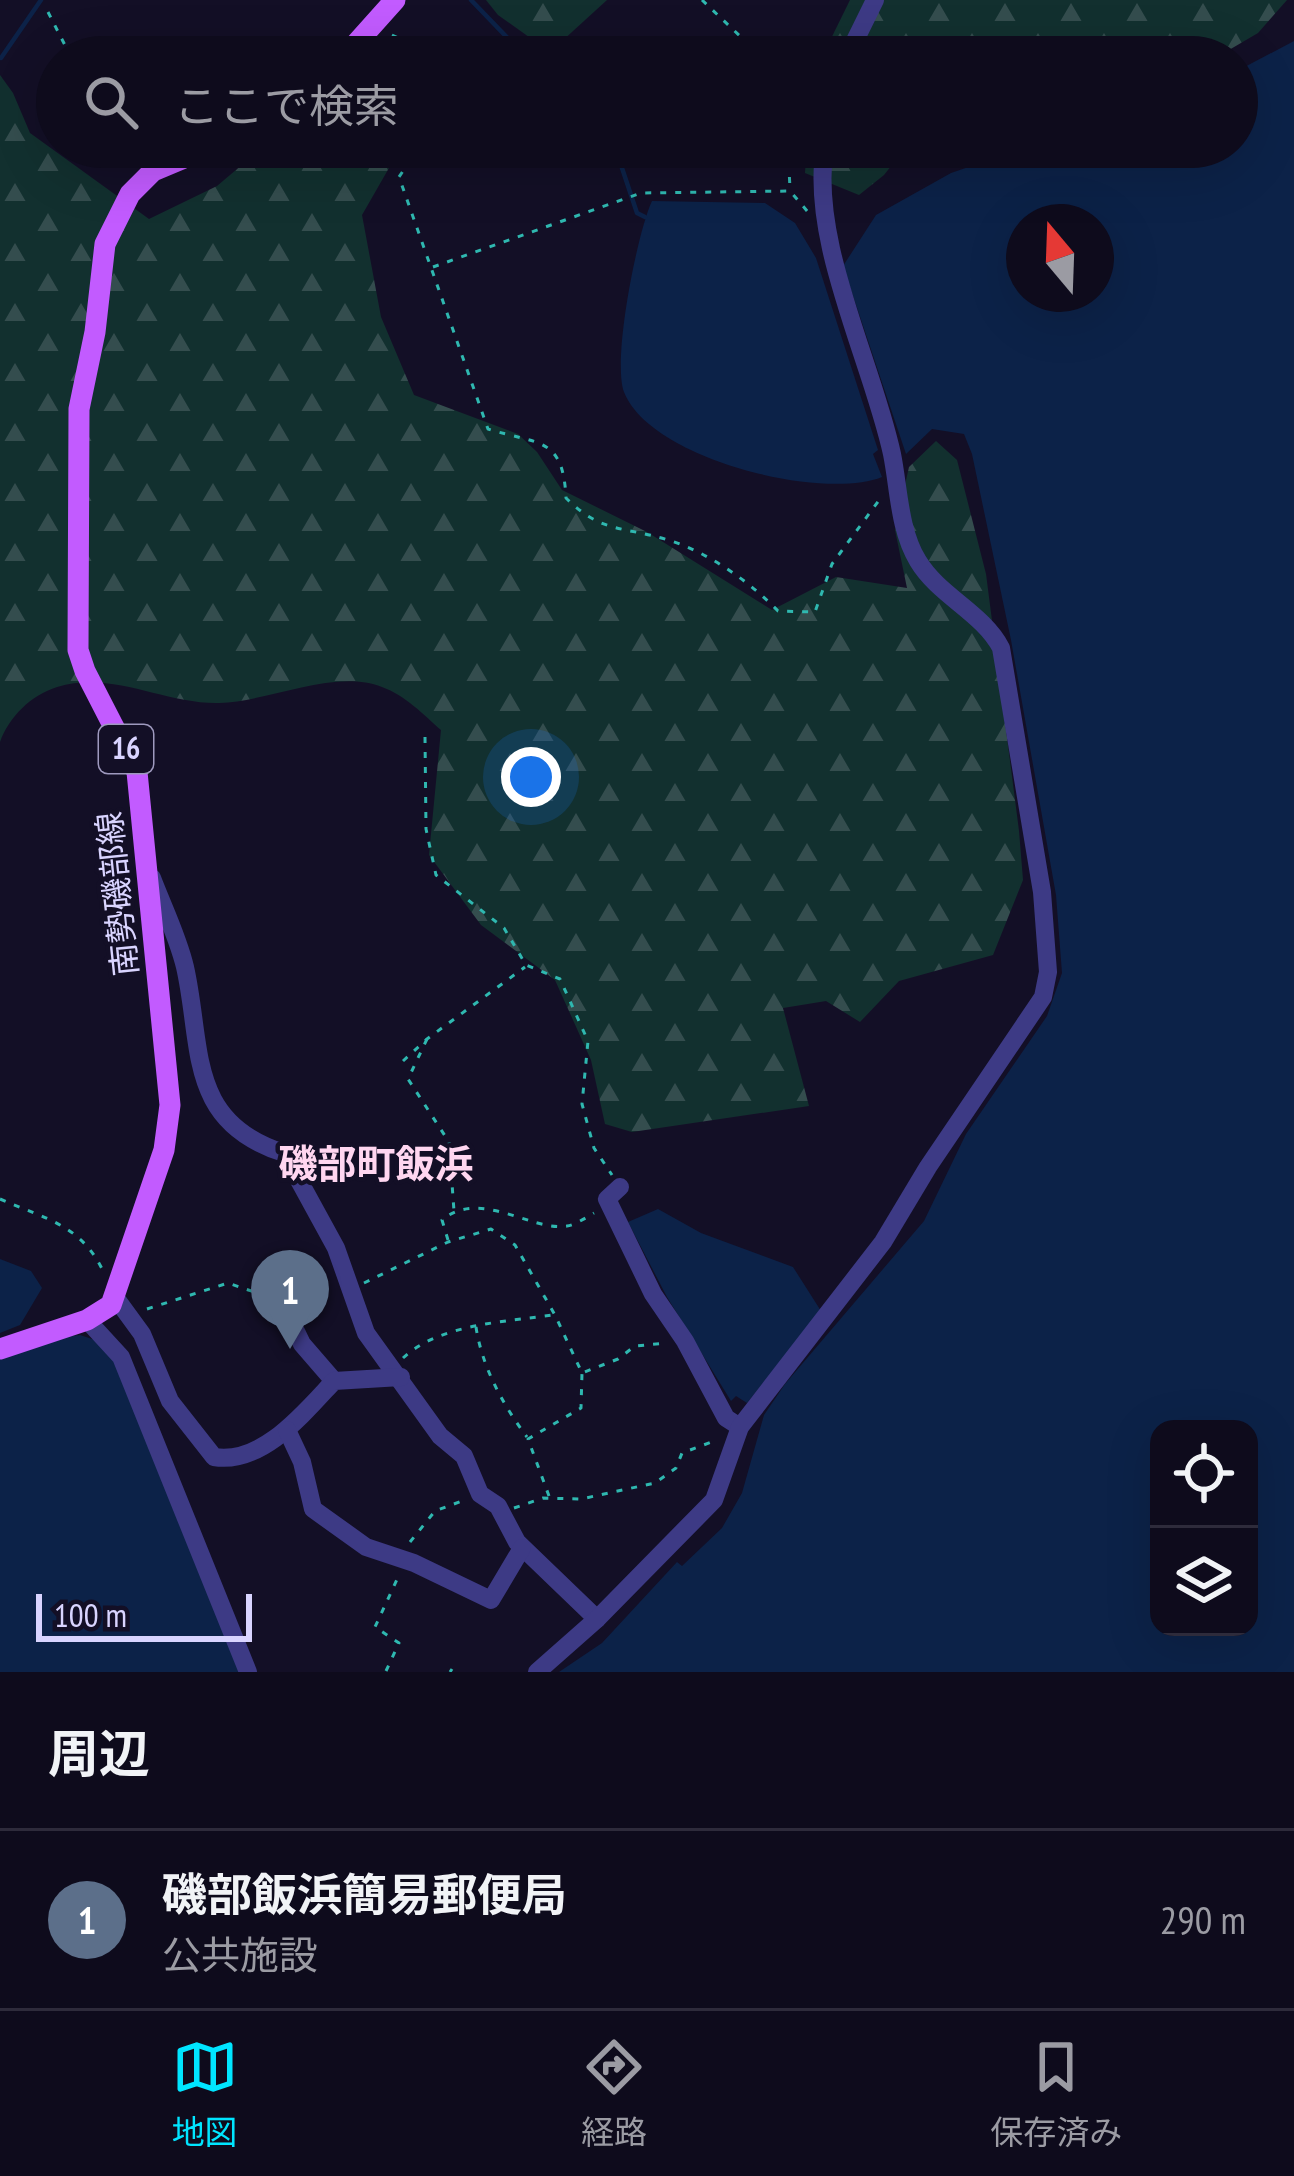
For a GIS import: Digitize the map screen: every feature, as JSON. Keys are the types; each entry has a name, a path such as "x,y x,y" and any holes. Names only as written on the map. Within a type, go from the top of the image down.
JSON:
{"main road":[{"path":"363,36 395,0"},
{"path":"135,188 161,168"},
{"name":"南勢磯部線","path":"122,1306 164,1150 170,1105 137,772 85,671 77,637 79,410 95,332 100,261 120,209 135,188"},
{"path":"0,1349 87,1320 111,1305 122,1306"}],"street":[{"path":"858,36 875,0"},
{"path":"537,1672 597,1619 714,1500 734,1423 770,1387 883,1242 1043,997 1048,972 1039,871 1001,648 994,633 956,604 920,565 910,545 893,457 828,229 824,168"},
{"path":"148,868 184,966 202,1080 238,1133 254,1144 284,1153 339,1255 366,1333 440,1436 464,1456 480,1494 498,1505 522,1548 597,1619"},
{"path":"614,1193 653,1294 734,1423"},
{"path":"275,1288 302,1344 334,1381"},
{"path":"122,1306 142,1334 170,1401 214,1456 232,1460 287,1430 334,1381 397,1372"},
{"path":"87,1320 122,1357 248,1672"},
{"path":"287,1430 302,1462 313,1509 366,1547 491,1600 522,1548"}],"path":[{"path":"702,0 740,36"},
{"path":"48,12 60,36"},
{"path":"126,168 135,188"},
{"path":"405,168 399,177 488,429 545,445 565,467 566,498 587,519 672,541 753,586 778,611 815,612 832,564 880,498 897,490"},
{"path":"789,168 790,191 812,219 828,229"},
{"path":"431,268 640,193 790,191"},
{"path":"425,737 426,829 436,875 504,928 526,965 560,979 588,1041 582,1104 614,1193 598,1211 566,1227 484,1208 454,1213 442,1220 448,1242"},
{"path":"403,1061 526,965"},
{"path":"427,1039 408,1079 449,1142 454,1213"},
{"path":"0,1199 77,1233 93,1249 122,1306 228,1282 252,1294 275,1288 339,1255"},
{"path":"352,1289 448,1242 491,1229 515,1245 582,1373 581,1408 528,1439"},
{"path":"397,1372 417,1344 555,1315"},
{"path":"476,1328 479,1349 508,1412 528,1439 550,1498"},
{"path":"582,1373 635,1346 685,1341"},
{"path":"501,1513 550,1498 581,1499 655,1483 676,1468 682,1453 713,1444 734,1423"},
{"path":"386,1671 399,1643 375,1627 402,1559 436,1511 480,1494"}],"green space":[{"path":"486,0 607,0 568,36 528,36"},
{"path":"850,0 1287,0 1253,36 832,36"},
{"path":"0,75 36,137 36,168 78,168 149,219 217,186 238,168 389,168 362,215 381,317 414,395 518,434 537,452 562,490 647,532 772,610 836,577 907,588 895,530 909,467 936,441 957,460 986,574 1023,880 993,955 899,981 860,1022 826,1001 783,1008 809,1106 632,1132 605,1124 591,1060 555,980 481,925 429,855 441,730 399,695 363,682 343,681 219,703 98,682 78,683 57,687 30,701 0,742"},
{"path":"805,168 890,168 859,195 805,173"}],"water":[{"path":"1294,41 1294,1672 559,1672 602,1643 677,1562 682,1566 722,1528 742,1493 764,1415 924,1221 966,1134 1047,1016 1062,973 1056,895 972,454 964,434 932,429 906,454 843,266 876,215 966,168 1258,168 1258,60"},
{"path":"652,201 765,203 795,223 816,258 878,450 873,454 882,477 820,483 740,469 667,437 640,416 624,392 621,353 633,267"},
{"path":"658,1209 701,1233 793,1267 821,1311 747,1403 736,1396 731,1401 667,1297 628,1222"},
{"path":"0,1259 31,1271 42,1288 20,1325 0,1333"},
{"path":"80,1335 95,1340 116,1362 239,1672 0,1672 0,1358"}],"waterway":[{"path":"1,58 41,0"},
{"path":"471,0 506,36"},
{"path":"622,168 637,213 645,217"}],"place":[{"name":"磯部飯浜簡易郵便局","path":"290,1349"}],"district":[{"name":"磯部町飯浜","path":"376,1164"}]}
